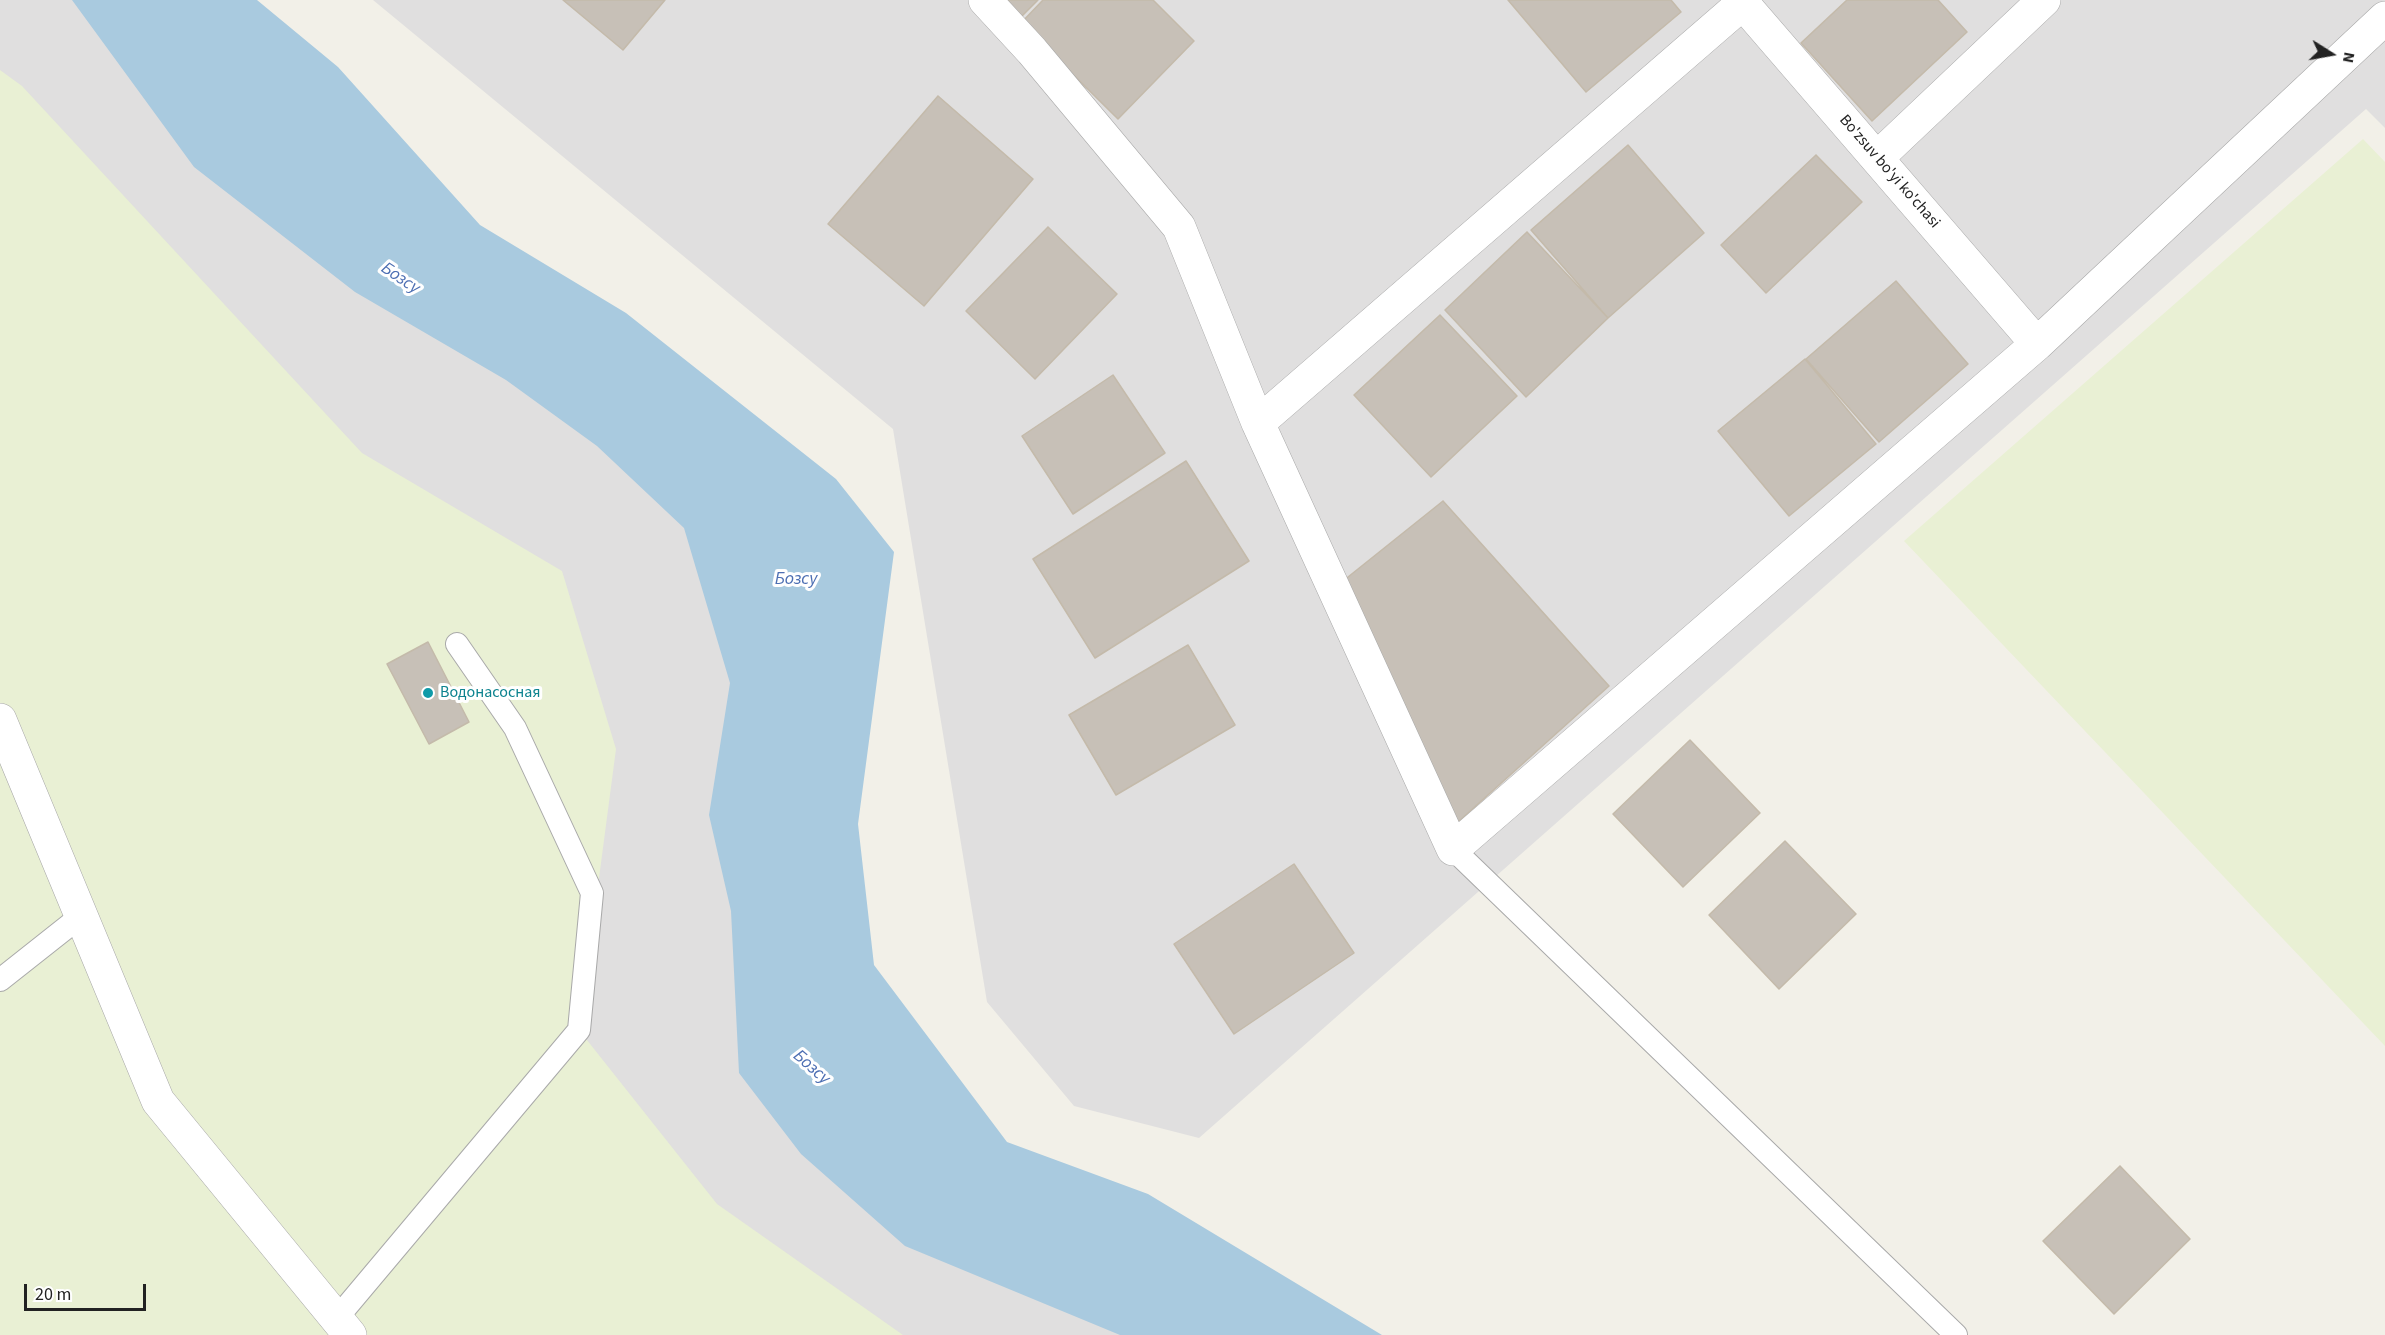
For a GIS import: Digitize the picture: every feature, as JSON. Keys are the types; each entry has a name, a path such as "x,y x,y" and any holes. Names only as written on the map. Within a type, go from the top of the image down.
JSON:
{"street":[{"path":"985,0 1032,51 1179,227 1258,423 1453,849 2037,344 2385,18"},
{"path":"1877,158 2044,0"},
{"path":"1258,423 1741,2"},
{"name":"Bo'zsuv bo'yi ko'chasi","path":"1741,2 2037,344"},
{"path":"0,720 158,1101 343,1327"}],"lane":[{"path":"343,1327 579,1030 592,893 515,728 457,644"},
{"path":"1453,849 1956,1335"},
{"path":"0,980 81,916"}],"shaded area":[{"path":"0,0 166,0 753,548 739,1073 1241,1335 0,1335"},
{"path":"373,0 2385,0 2385,128 2366,109 1199,1138 1074,1106 987,1002 893,429"}],"green space":[{"path":"0,70 22,86 362,453 562,571 616,749 579,1030 717,1204 903,1335 0,1335"},
{"path":"2363,139 2385,162 2385,1046 1904,541"}],"water":[{"name":"Бозсу","path":"72,0 257,0 338,67 480,225 626,313 836,479 894,552 858,824 874,965 1007,1142 1148,1194 1382,1335 1120,1335 905,1246 801,1154 739,1073 731,911 709,815 730,683 684,528 597,446 506,380 355,292 194,167"}],"building":[{"path":"563,0 665,0 623,50"},
{"path":"997,0 1038,0 1018,20"},
{"path":"1043,0 1153,0 1194,41 1118,119 1021,23"},
{"path":"1508,0 1671,0 1681,12 1586,92"},
{"path":"1847,0 1938,0 1967,32 1872,121 1801,43"},
{"path":"938,96 1033,179 924,306 828,224"},
{"path":"1628,145 1704,233 1608,318 1531,230"},
{"path":"1816,155 1862,202 1766,293 1721,245"},
{"path":"1048,227 1117,294 1035,379 966,311"},
{"path":"1527,232 1608,318 1526,397 1445,310"},
{"path":"1896,281 1968,364 1879,442 1806,359"},
{"path":"1440,315 1517,396 1431,477 1354,395"},
{"path":"1805,359 1876,444 1789,516 1718,431"},
{"path":"1113,375 1165,453 1073,514 1022,436"},
{"path":"1186,461 1249,561 1095,658 1033,559"},
{"path":"1443,501 1609,686 1458,822 1343,581"},
{"name":"Водонасосная","path":"428,642 469,722 429,744 387,664"},
{"path":"1188,645 1235,725 1116,795 1069,715"},
{"path":"1690,740 1760,813 1683,887 1613,814"},
{"path":"1785,841 1856,914 1779,989 1709,915"},
{"path":"1294,864 1354,953 1234,1034 1174,944"},
{"path":"2120,1166 2190,1239 2114,1314 2043,1241"}],"place":[{"name":"Водонасосная","path":"428,693"}]}
